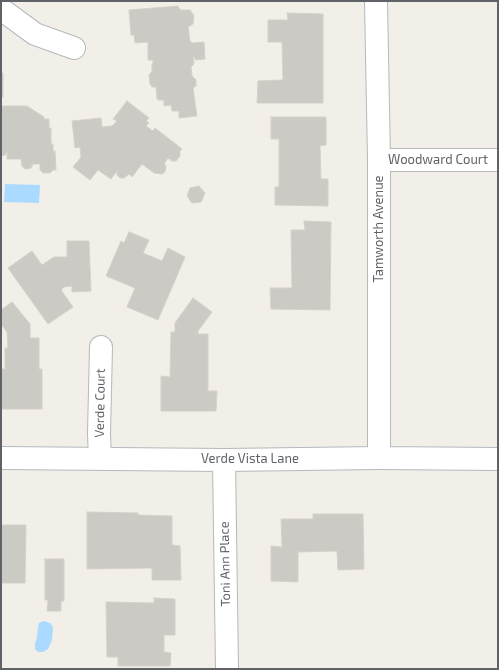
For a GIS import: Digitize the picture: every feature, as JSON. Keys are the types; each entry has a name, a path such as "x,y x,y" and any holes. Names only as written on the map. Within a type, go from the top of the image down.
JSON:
{"street":[{"name":"Tamworth Avenue","path":"376,1 379,160 379,458"},
{"path":"1,9 35,34 74,48"},
{"name":"Woodward Court","path":"379,160 498,160"},
{"name":"Verde Court","path":"100,459 99,434 101,347"},
{"name":"Verde Vista Lane","path":"1,458 224,460 379,458 498,459"},
{"name":"Toni Ann Place","path":"224,460 227,669"}],"water":[{"path":"5,184 40,185 39,203 4,202"},
{"path":"44,621 50,623 53,627 52,640 48,649 43,652 38,652 35,649 35,644 38,628 39,623"}],"building":[{"path":"178,6 180,10 190,10 194,16 193,24 188,27 190,41 192,43 204,42 205,59 195,60 195,57 193,57 194,64 191,67 192,76 196,80 196,86 193,88 197,116 179,118 179,111 172,111 171,105 164,106 164,100 157,99 156,87 152,87 150,84 149,75 152,71 153,60 148,60 148,42 135,43 134,35 131,35 129,10"},
{"path":"287,13 323,14 323,103 257,103 258,81 283,80 282,42 268,42 268,20 288,20"},
{"path":"1,73 3,73 3,97 1,97"},
{"path":"127,101 149,118 146,121 149,123 146,126 153,131 155,128 182,149 180,151 180,156 176,161 172,161 168,158 164,164 166,166 165,172 162,174 154,173 142,164 132,177 129,174 124,178 120,178 117,175 117,171 111,179 98,170 90,180 73,167 81,157 80,147 75,148 72,121 101,118 102,127 112,126 117,121 113,119"},
{"path":"1,106 27,106 44,117 44,119 49,119 49,128 51,128 51,144 53,144 53,151 55,151 56,170 53,170 50,173 43,173 40,170 40,164 33,164 31,168 25,169 22,166 21,159 7,159 7,152 5,155 1,156"},
{"path":"271,117 326,117 326,145 320,146 321,179 328,179 328,206 275,205 275,187 279,187 279,139 271,139"},
{"path":"199,186 205,193 201,202 192,203 187,196 190,188"},
{"path":"304,221 331,222 330,310 271,309 270,288 292,288 291,230 305,230"},
{"path":"129,232 149,240 143,253 162,261 168,248 185,257 158,320 127,307 135,288 106,276 121,241 124,243"},
{"path":"67,241 89,241 91,291 72,292 72,286 64,287 61,290 73,307 48,324 8,268 32,251 42,265 54,257 67,257"},
{"path":"193,298 212,312 198,331 198,334 208,334 208,391 217,391 216,411 161,411 161,376 170,377 171,332 175,332 175,323"},
{"path":"12,302 30,324 30,338 39,338 39,369 42,369 42,409 1,409 1,369 5,369 5,348 8,348 7,332 1,324 1,310"},
{"path":"87,512 138,513 138,515 172,516 172,545 180,546 181,580 152,580 152,568 87,569"},
{"path":"313,514 363,514 364,569 338,570 337,551 298,552 298,582 271,581 271,546 282,547 281,519 313,519"},
{"path":"1,525 26,525 25,583 1,583"},
{"path":"45,559 64,559 64,601 61,601 61,611 47,611 48,600 45,600"},
{"path":"154,598 175,599 175,635 164,635 164,652 171,653 170,666 118,666 118,657 107,657 106,602 154,603"}]}
